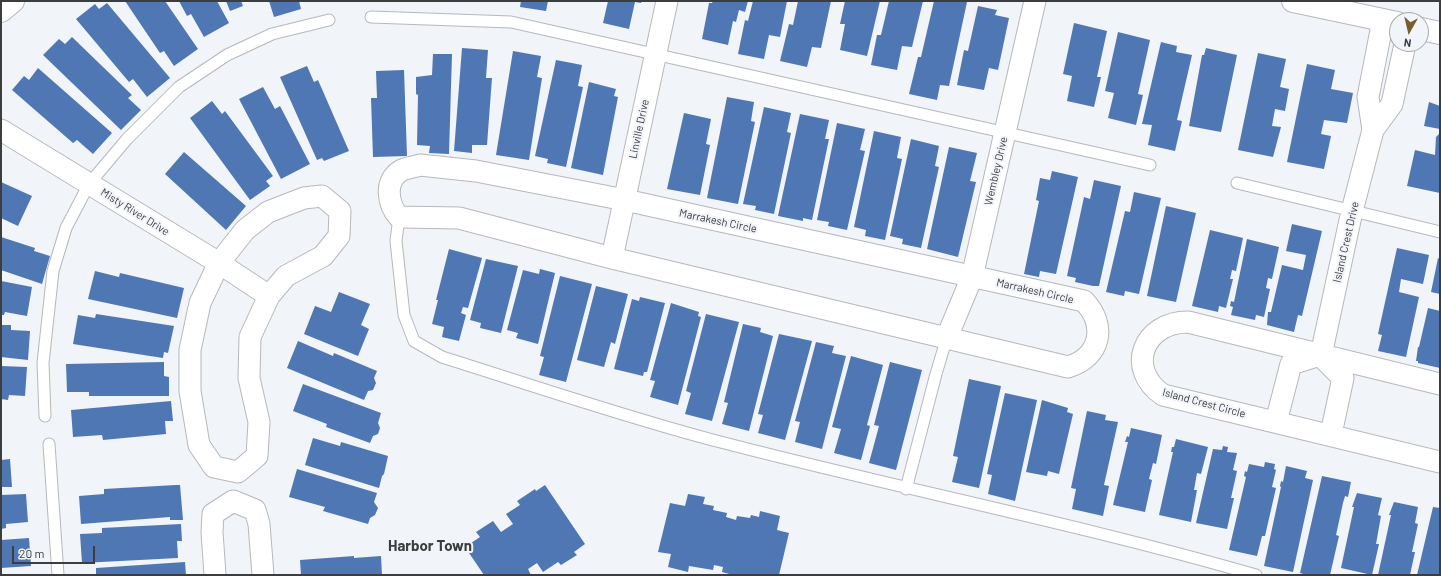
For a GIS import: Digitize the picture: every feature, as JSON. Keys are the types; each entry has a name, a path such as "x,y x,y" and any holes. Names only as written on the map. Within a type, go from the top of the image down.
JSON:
{"street":[{"path":"1,11 13,1"},
{"name":"Linville Drive","path":"612,258 667,1"},
{"name":"Wembley Drive","path":"947,337 972,276 1035,1"},
{"path":"1293,1 1389,22"},
{"name":"Island Crest Drive","path":"1373,130 1368,97 1389,25"},
{"path":"1429,31 1440,33"},
{"name":"Island Crest Drive","path":"1321,355 1352,211 1373,130 1392,104 1403,52"},
{"name":"Misty River Drive","path":"1,130 219,263 269,296"},
{"name":"Marrakesh Circle","path":"420,165 476,171 625,200 1084,302 1092,310 1096,318 1098,337 1094,348 1082,360 1068,367 612,258 459,218 399,217 390,204 389,194 391,184 401,171 420,165"},
{"path":"322,196 340,211 339,236 323,256 286,276 269,296 250,337 249,378 259,422 257,456 238,472 214,467 199,445 190,391 190,350 200,303 219,263 245,230 268,212 304,198 322,196"},
{"name":"Island Crest Circle","path":"1440,384 1188,322 1176,322 1164,326 1154,334 1147,343 1143,357 1144,372 1152,386 1163,395 1330,434 1440,462"},
{"path":"1276,422 1291,364 1321,355 1343,378 1330,434"},
{"path":"215,575 212,532 213,514 233,501 255,510 259,524 263,575"}],"lane":[{"path":"371,17 511,22 1150,165"},
{"path":"45,416 43,363 53,271 66,228 89,184 127,139 179,87 221,59 272,34 330,20"},
{"path":"1237,183 1440,232"},
{"path":"399,217 396,241 404,315 414,341 442,357 707,438 906,488 1039,518 1256,575"},
{"path":"906,488 947,337"},
{"path":"49,444 58,575"}],"building":[{"path":"125,1 165,1 198,49 174,66 164,51 160,53"},
{"path":"179,1 217,1 229,23 204,37 191,14 187,16"},
{"path":"226,1 241,1 243,6 230,11"},
{"path":"269,1 299,1 301,9 274,17"},
{"path":"521,1 548,1 546,11 520,7"},
{"path":"608,1 642,1 641,3 635,2 629,29 603,23"},
{"path":"713,1 748,1 745,12 739,10 736,22 733,21 728,45 702,39 709,3 712,3"},
{"path":"753,1 787,1 780,37 769,35 764,59 738,54 745,20 748,21"},
{"path":"798,1 831,1 821,48 812,47 807,67 780,61 789,24 793,25"},
{"path":"845,1 880,1 867,56 840,50 845,24 840,24"},
{"path":"889,1 923,1 912,47 902,46 897,70 871,65 877,35 881,35"},
{"path":"934,1 967,2 949,86 940,85 937,100 909,94 918,57 921,57"},
{"path":"107,3 170,78 147,97 133,79 129,82 76,19 95,4 99,9"},
{"path":"978,6 997,10 995,15 1009,18 998,70 989,68 984,90 957,85 964,50 968,51"},
{"path":"1074,23 1107,31 1097,77 1101,77 1094,107 1067,101 1072,76 1063,74"},
{"path":"1118,32 1150,40 1138,94 1143,95 1136,125 1108,118 1114,93 1105,91"},
{"path":"72,37 132,95 128,98 141,110 121,130 43,55 59,39 65,44"},
{"path":"1161,42 1177,46 1176,52 1192,55 1177,120 1182,121 1175,151 1148,145 1152,125 1142,124"},
{"path":"462,48 488,50 486,78 492,78 487,145 472,145 472,153 454,151"},
{"path":"1206,48 1237,55 1221,132 1189,126 1202,55 1204,55"},
{"path":"513,51 541,56 537,77 542,78 529,160 496,155"},
{"path":"1258,53 1286,59 1280,87 1289,89 1285,111 1275,109 1272,126 1281,127 1273,157 1238,150"},
{"path":"433,54 452,54 449,154 429,153 430,146 417,145 418,95 416,94 416,77 432,75"},
{"path":"556,60 582,65 578,86 583,87 566,167 547,163 548,159 535,156"},
{"path":"1307,64 1335,70 1331,89 1353,93 1347,123 1324,120 1321,134 1331,136 1324,169 1287,162"},
{"path":"307,66 314,82 318,80 349,151 324,161 322,158 317,160 280,77"},
{"path":"38,68 112,133 93,154 77,140 73,143 12,90 24,76 29,80"},
{"path":"404,70 407,156 373,157 371,98 377,98 376,71"},
{"path":"589,82 616,89 614,96 618,97 603,175 571,168"},
{"path":"263,87 275,109 280,106 310,164 281,179 239,99"},
{"path":"727,97 754,102 751,121 755,122 738,204 707,198"},
{"path":"212,101 222,114 225,111 273,176 266,181 270,186 250,200 190,118"},
{"path":"1429,102 1440,106 1440,129 1424,126"},
{"path":"764,107 791,113 787,132 791,133 774,214 755,210 756,206 743,204"},
{"path":"684,113 711,119 706,144 710,145 700,195 667,189"},
{"path":"800,114 829,120 825,139 829,139 812,220 803,218 803,221 778,216"},
{"path":"837,123 865,129 860,150 865,151 847,230 828,226 829,222 817,220"},
{"path":"874,131 901,137 897,158 902,159 885,240 865,236 866,230 854,227"},
{"path":"1440,133 1440,193 1407,186 1415,150 1435,155 1436,137"},
{"path":"911,139 939,146 935,166 939,167 921,248 902,244 903,239 890,236"},
{"path":"949,147 977,153 970,181 976,182 958,257 927,249"},
{"path":"184,152 246,206 226,230 165,174"},
{"path":"1052,171 1078,177 1056,274 1040,271 1039,277 1024,274 1039,201 1036,200 1040,178 1050,180"},
{"path":"1094,180 1121,186 1099,286 1075,282 1076,278 1067,276 1084,197 1090,199"},
{"path":"1,182 32,196 18,226 1,218"},
{"path":"1134,192 1161,198 1139,294 1125,291 1124,296 1106,292 1125,211 1130,212"},
{"path":"1166,206 1196,213 1176,302 1147,296"},
{"path":"1292,224 1322,231 1302,316 1298,315 1294,332 1267,325 1268,312 1271,312 1282,265 1303,270 1306,255 1286,251"},
{"path":"1210,230 1243,238 1236,271 1232,270 1230,279 1233,279 1226,308 1219,306 1218,312 1192,306"},
{"path":"1,237 35,248 34,251 50,256 42,284 1,270"},
{"path":"1247,239 1279,247 1272,279 1268,278 1266,288 1270,289 1264,317 1256,315 1255,320 1231,315 1233,307 1230,306 1231,301 1234,302"},
{"path":"1397,248 1429,255 1423,284 1401,279 1399,292 1419,297 1406,357 1378,351 1382,335 1378,334"},
{"path":"449,249 482,258 468,308 463,307 461,313 466,315 459,341 442,337 444,327 432,324 438,300 436,300"},
{"path":"1438,258 1440,259 1440,294 1431,292"},
{"path":"486,259 518,266 501,333 480,328 481,323 470,320"},
{"path":"540,269 555,273 538,344 516,338 518,333 507,330 523,270 539,274"},
{"path":"95,271 119,277 120,273 184,288 177,318 88,299"},
{"path":"560,276 592,284 566,382 539,375 544,357 540,356"},
{"path":"1,281 32,287 27,316 5,312 4,315 1,315"},
{"path":"596,286 628,294 615,344 611,342 604,367 577,360"},
{"path":"339,292 370,304 361,325 369,329 358,356 304,334 315,306 331,312"},
{"path":"640,297 665,303 647,372 644,372 643,376 614,369 632,299 639,301"},
{"path":"671,303 699,312 698,316 701,317 678,405 650,397 655,381 650,380"},
{"path":"1428,308 1440,311 1440,368 1418,363 1418,361 1416,361"},
{"path":"96,314 174,326 168,353 164,352 163,358 73,344 78,315 95,318"},
{"path":"706,314 739,322 712,421 685,414 691,393 686,391"},
{"path":"743,324 761,328 760,332 773,336 749,431 722,424 728,403 724,402"},
{"path":"1,325 11,325 11,330 30,331 28,360 1,357"},
{"path":"779,334 812,341 785,440 758,433 763,415 758,414"},
{"path":"298,341 333,356 334,353 377,371 374,378 376,383 373,390 368,391 364,400 287,368"},
{"path":"816,342 834,346 832,353 846,356 822,449 795,442 800,422 795,421"},
{"path":"851,356 883,365 867,425 870,426 861,460 834,453 841,429 832,427"},
{"path":"164,362 164,376 169,377 169,396 89,396 89,392 67,392 66,364"},
{"path":"890,362 922,370 896,470 869,463 879,426 874,425"},
{"path":"1,366 27,367 25,396 9,395 8,400 1,399"},
{"path":"969,379 1001,386 979,488 952,482 958,457 953,456"},
{"path":"303,384 381,413 378,423 380,428 378,434 373,436 370,443 326,427 327,424 293,411"},
{"path":"1005,393 1037,400 1015,501 988,494 992,475 987,474"},
{"path":"1042,400 1068,408 1067,412 1073,414 1059,474 1048,471 1047,476 1026,472"},
{"path":"171,401 173,421 165,421 166,434 103,440 102,435 73,437 71,410"},
{"path":"1087,411 1106,415 1105,420 1118,422 1104,485 1109,486 1103,516 1072,509 1076,489 1071,488"},
{"path":"1131,428 1162,435 1156,464 1153,463 1149,479 1152,480 1145,512 1113,505 1128,442 1125,442 1127,436 1129,437"},
{"path":"313,438 340,446 341,442 388,456 379,488 305,465"},
{"path":"1176,439 1208,447 1201,474 1197,473 1194,490 1197,490 1191,522 1159,515 1173,452 1171,452 1172,447 1174,447"},
{"path":"1223,446 1228,447 1227,452 1237,453 1233,470 1237,471 1231,498 1234,498 1227,529 1196,523 1213,449 1222,450"},
{"path":"10,459 12,487 1,487 1,460"},
{"path":"1265,462 1275,464 1274,469 1276,470 1272,487 1276,488 1265,536 1262,536 1257,556 1229,550 1246,477 1244,476 1245,471 1247,472 1249,464 1264,467"},
{"path":"1286,466 1307,471 1305,478 1313,480 1293,572 1264,566 1281,481 1283,482"},
{"path":"297,469 377,493 374,502 378,508 375,515 370,518 368,524 323,511 325,507 289,497"},
{"path":"1322,476 1351,482 1348,497 1345,496 1343,503 1336,535 1339,536 1330,575 1307,575 1300,573"},
{"path":"180,485 183,520 170,520 170,517 81,524 79,496 104,494 104,489"},
{"path":"545,485 585,544 574,552 577,555 561,565 558,562 543,572 537,563 528,569 531,575 484,575 465,547 480,537 476,532 493,521 501,532 513,524 506,514 520,505 517,501 535,489 536,491"},
{"path":"1357,493 1382,498 1378,515 1381,516 1376,544 1379,544 1372,575 1341,568 1354,507 1352,507"},
{"path":"26,494 28,522 6,524 6,528 1,529 1,495"},
{"path":"688,494 705,497 703,504 714,506 713,510 727,513 726,517 736,520 737,516 750,518 751,515 759,517 760,511 780,516 777,530 789,533 779,575 733,575 722,572 723,567 714,565 713,570 689,566 688,572 668,567 671,554 658,552 670,503 685,506"},
{"path":"1394,502 1418,507 1415,523 1418,524 1412,552 1415,552 1410,575 1378,575 1391,515 1389,515"},
{"path":"1433,507 1440,508 1440,575 1417,575"},
{"path":"181,524 182,541 177,541 178,558 82,563 80,534 102,533 102,528"},
{"path":"29,538 31,566 1,568 1,540"},
{"path":"354,556 354,558 381,556 382,575 301,575 300,560"},
{"path":"185,562 186,575 96,575 96,568"}],"district":[{"name":"Harbor Town","path":"430,546"}]}
